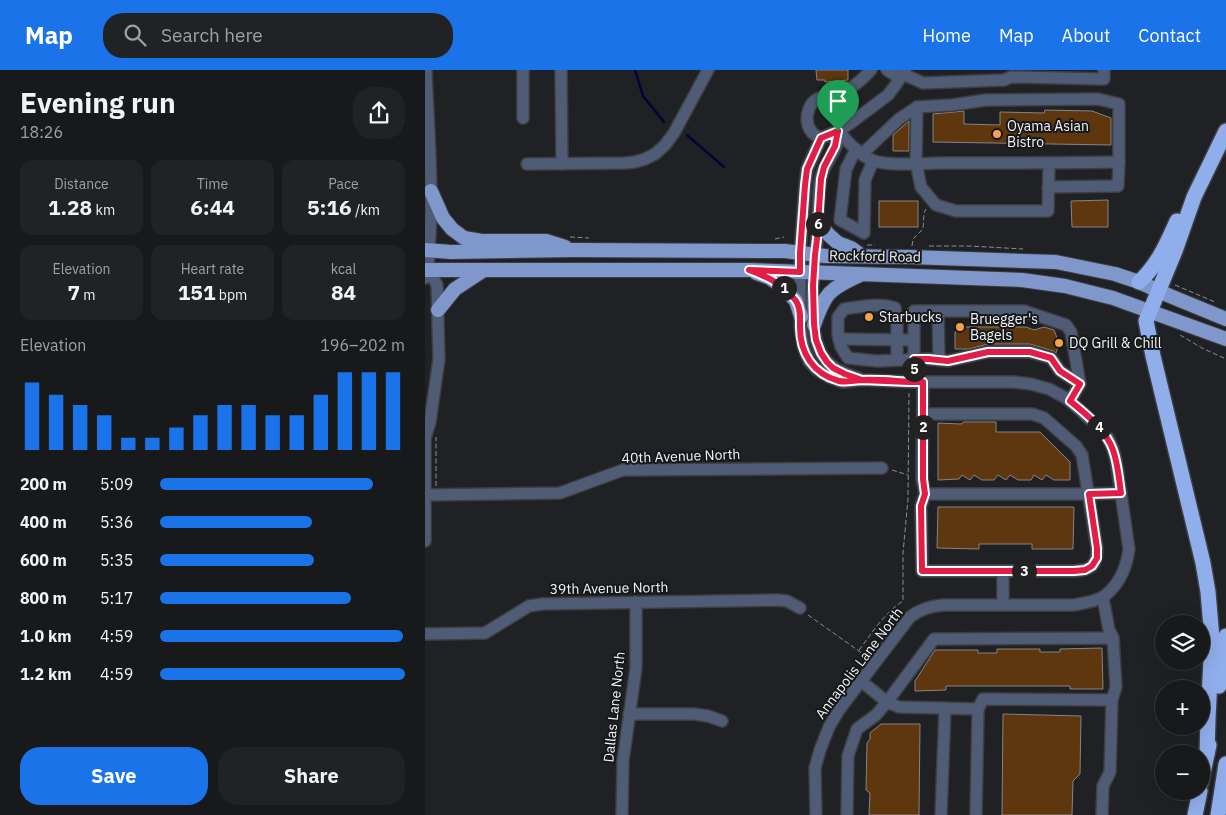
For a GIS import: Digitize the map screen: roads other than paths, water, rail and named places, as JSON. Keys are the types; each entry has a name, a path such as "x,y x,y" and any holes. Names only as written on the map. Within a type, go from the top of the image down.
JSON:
{"highway":[{"path":"1207,745 1212,640 1209,592 1162,397 1147,321 1158,291 1164,281 1194,197 1226,131"},
{"path":"1139,282 1154,265 1181,213 1194,197"},
{"path":"1209,745 1226,636"},
{"path":"1217,815 1226,764"},
{"path":"1195,815 1198,800"}],"main road":[{"path":"431,191 443,218 452,229 464,238 481,241 571,243"},
{"path":"818,217 830,236 838,243 851,248 862,256"},
{"name":"Rockford Road","path":"427,250 451,252 571,243 785,251 815,255 1056,262 1115,274 1139,282 1223,318"},
{"path":"438,310 455,289 485,270"},
{"name":"Rockford Road","path":"426,272 485,270 749,270 1023,280 1045,282 1102,294 1220,336"},
{"path":"749,270 770,278 784,288 796,301 801,317"},
{"path":"814,324 820,306 829,293 840,284 863,273"}],"street":[{"path":"425,542 429,495 425,438 430,422 438,367 437,284 426,272 427,250 431,237 431,191 426,70"},
{"path":"523,70 523,118"},
{"path":"561,70 562,164"},
{"path":"527,164 625,163 645,159 655,154 674,133 708,70"},
{"path":"821,138 809,130 807,117 810,107 816,100 822,97 837,95 854,87 871,70"},
{"path":"887,70 903,74 923,83 961,76 1004,80 1011,74 1104,79 1104,70"},
{"path":"862,380 833,368 821,353 816,340 807,272 800,253 807,169 821,138 838,131 888,95 903,74"},
{"path":"873,161 865,180 864,233 840,220 846,169 859,151 917,107 952,106 986,100 1098,99 1119,104 1118,186 1048,187"},
{"path":"917,107 916,163 921,186 935,205 956,211 1047,211 1049,163"},
{"path":"838,131 859,151 873,161 887,164 1119,162"},
{"path":"838,131 835,146 824,167 821,179 815,255 807,272 801,317 801,336 809,361 816,369 842,382 862,380 915,385 1013,382 1049,389 1070,401 1100,429 1108,438 1113,449 1129,548 1127,563 1122,576 1103,598 1109,630 1113,638 1116,687 1112,700 1110,772 1103,786 1102,815"},
{"path":"1070,401 1080,384 1071,332 1066,325 1024,311 915,311 889,306 865,306 845,309 838,317 841,347 848,358 877,361 914,359 948,361 988,352 1030,352 1051,358 1060,371 1080,384"},
{"path":"895,308 897,360"},
{"path":"915,311 915,385 923,414 923,479 925,494 921,506 922,571 1074,571 1085,570 1092,566 1097,558 1097,548 1082,455 1076,446 1044,418 1033,414 923,414"},
{"path":"938,311 939,360"},
{"path":"839,338 914,340"},
{"name":"40th Avenue North","path":"429,495 560,493 623,470 882,468"},
{"path":"925,494 1121,493"},
{"path":"1003,571 1003,605"},
{"name":"Annapolis Lane North","path":"815,815 815,768 819,750 829,727 839,710 875,662 903,625 916,612 932,606 943,605 1074,604 1103,598"},
{"name":"39th Avenue North","path":"425,634 485,633 529,606 542,604 778,600 787,601 800,608"},
{"name":"Dallas Lane North","path":"622,815 622,771 636,668 636,602"},
{"path":"847,815 848,756 857,729 876,715 935,640 1113,638"},
{"path":"861,681 887,702 899,706 978,709"},
{"path":"976,815 978,709 983,699 1112,700"},
{"path":"941,815 945,708"},
{"path":"629,714 694,714 709,716 722,721"}],"waterway":[{"path":"635,70 643,96 664,122"},
{"path":"687,135 724,167"}],"place":[{"name":"Oyama Asian Bistro","path":"997,134"},
{"name":"Starbucks","path":"869,317"},
{"name":"Bruegger's Bagels","path":"960,327"},
{"name":"DQ Grill & Chill","path":"1059,343"}]}
